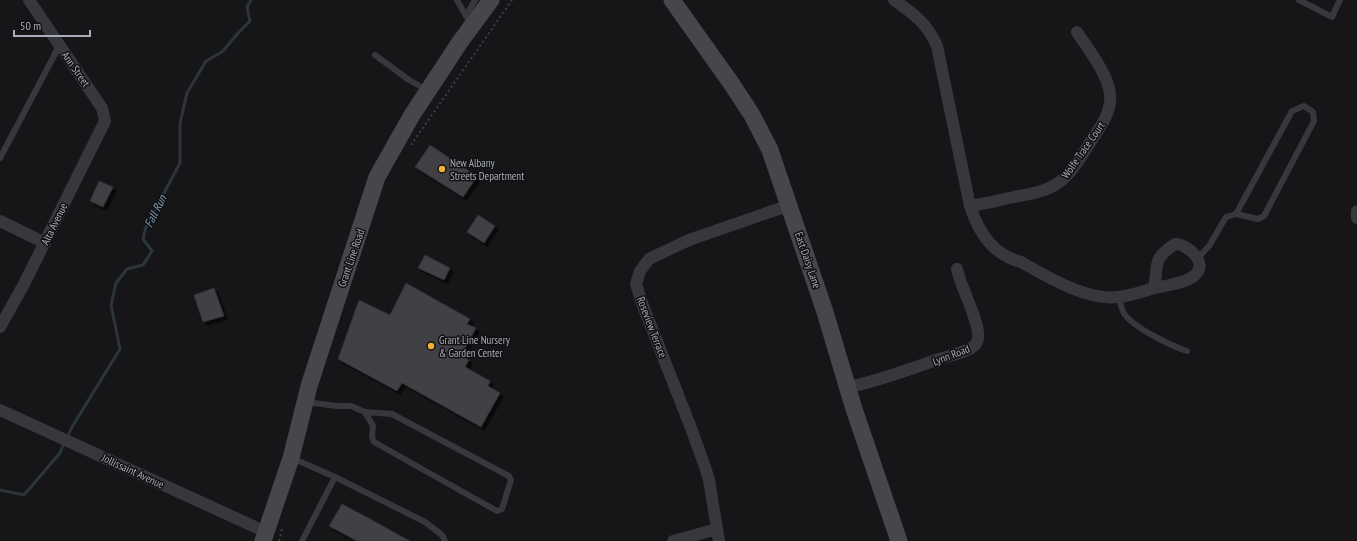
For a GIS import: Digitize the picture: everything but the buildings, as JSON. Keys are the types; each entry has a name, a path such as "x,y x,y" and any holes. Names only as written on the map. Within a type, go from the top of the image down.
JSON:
{"street":[{"name":"Ann Street","path":"29,0 102,108 106,121"},
{"name":"Grant Line Road","path":"264,537 290,458 311,379 377,177 397,139 428,91 469,21 491,0"},
{"name":"East Daisy Lane","path":"672,0 732,83 752,115 770,150 790,205 854,409 899,541"},
{"path":"894,0 910,11 926,26 937,46 970,206 980,231 986,240 1002,254 1012,260 1021,262 1075,290 1101,298 1119,297 1178,283 1196,275 1199,265 1194,254 1185,246 1175,244 1166,250 1158,259 1156,264 1154,288"},
{"name":"Wolfe Trace Court","path":"970,206 1033,194 1051,188 1065,177 1100,129 1110,103 1109,86 1106,77 1078,32"},
{"name":"Alta Avenue","path":"0,327 24,284 106,121"},
{"name":"Roseview Terrace","path":"719,541 709,480 705,467 636,284 640,271 649,259 689,240 790,205"},
{"path":"0,220 44,243"},
{"name":"Lynn Road","path":"848,387 927,364 967,350 976,345 978,340 976,324 957,269"},
{"name":"Jollissaint Avenue","path":"0,410 264,537"},
{"path":"673,541 717,529"}],"lane":[{"path":"469,21 475,0"},
{"path":"1299,0 1332,17 1340,0"},
{"path":"459,2 469,21"},
{"path":"0,158 59,44"},
{"path":"375,55 409,80 428,91"},
{"path":"1197,259 1209,246 1226,218 1236,214 1258,220 1264,216 1314,121 1313,112 1304,106 1292,111 1236,214"},
{"path":"1119,297 1124,314 1132,322 1173,347 1186,351"},
{"path":"305,402 337,406 351,406 365,412 392,414 509,476 511,480 502,510 497,511 374,442 372,437 373,426 365,412"},
{"path":"290,458 335,477 425,522 442,535 444,541"},
{"path":"302,541 335,477"}],"path":[{"path":"420,134 512,0"}],"waterway":[{"name":"Fall Run","path":"67,438 72,427 120,349 111,305 116,283 127,269 143,265 152,251 143,239 146,227 180,163 180,123 187,93 206,61 222,52 250,21 247,7 251,0"},
{"name":"Fall Run","path":"0,490 24,495 60,453 64,443"}],"place":[{"name":"New Albany Streets Department","path":"442,169"},
{"name":"Grant Line Nursery & Garden Center","path":"431,346"}]}
